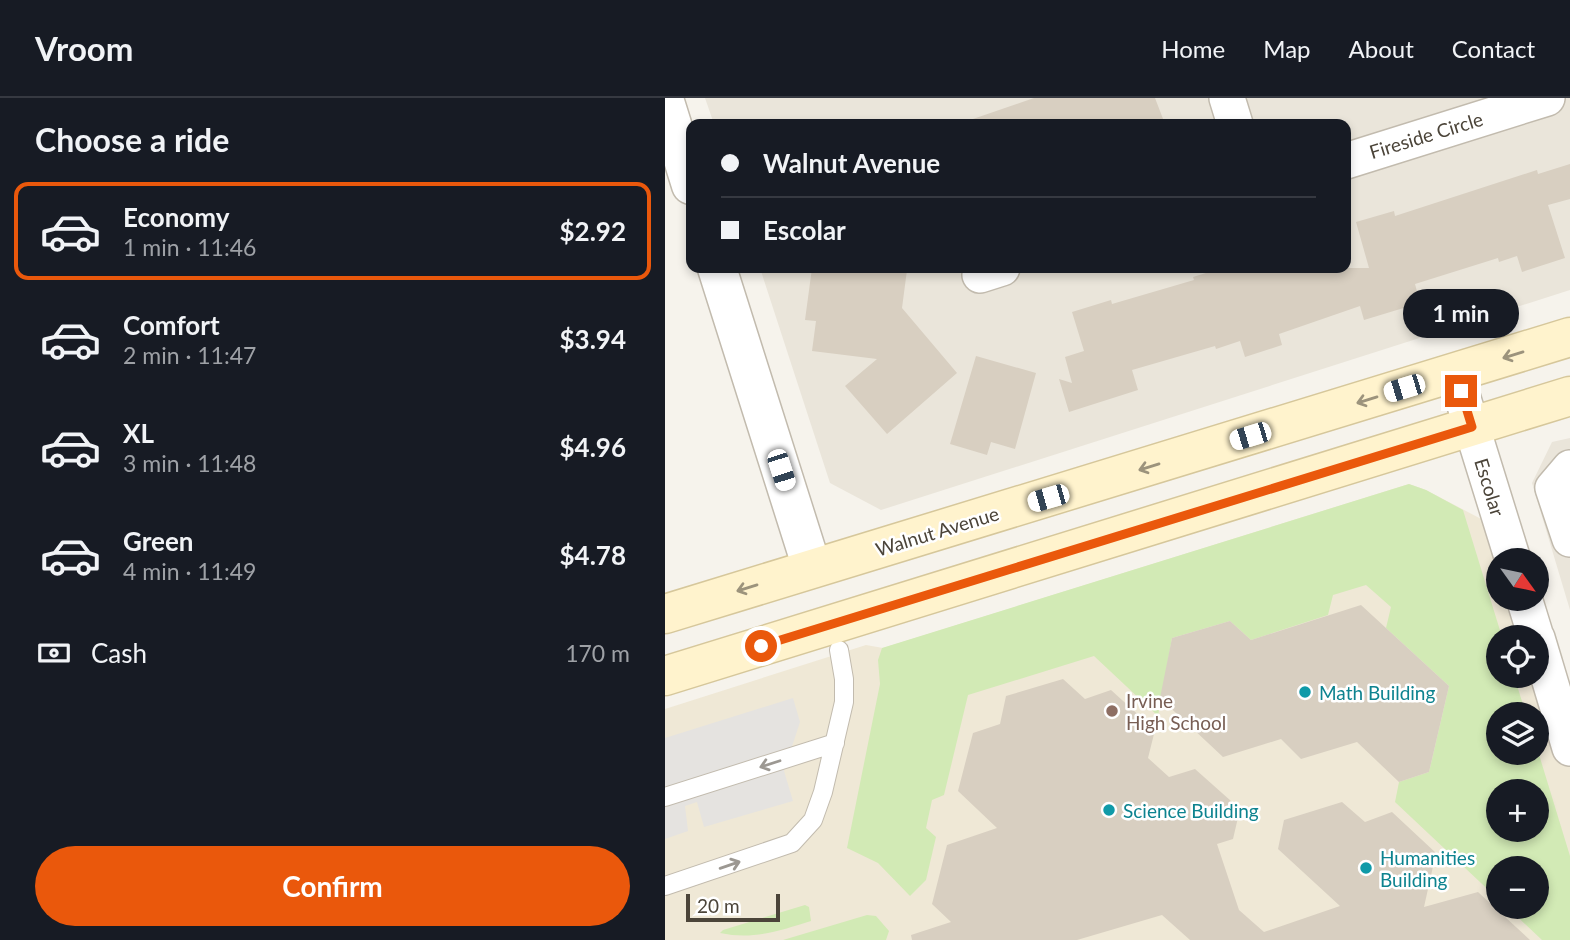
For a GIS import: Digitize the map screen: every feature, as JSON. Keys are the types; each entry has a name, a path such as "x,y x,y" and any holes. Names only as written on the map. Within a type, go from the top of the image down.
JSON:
{"main road":[{"name":"Walnut Avenue","path":"665,614 1570,337"},
{"path":"665,676 1570,396"}],"street":[{"path":"1227,98 1233,119"},
{"name":"Fireside Circle","path":"1351,158 1547,98"},
{"path":"665,102 686,169"},
{"path":"719,273 812,568"},
{"name":"Escolar","path":"1455,373 1509,548"},
{"path":"1570,468 1553,488 1570,539"},
{"path":"1549,680 1570,748"}],"lane":[{"path":"665,886 792,843 813,820 823,792 844,702 844,679 839,650"},
{"path":"665,797 835,743"}],"shaded area":[{"path":"705,98 1570,98 1570,290 881,510 830,483 762,273 1351,273 1351,119 712,119"},
{"path":"1570,438 1570,610 1532,483 1552,442"},
{"name":"Irvine High School","path":"1409,484 1426,490 1504,531 1500,548 1486,548 1486,611 1528,611 1532,625 1486,625 1486,688 1542,688 1549,702 1486,702 1486,765 1549,765 1549,702 1570,748 1570,940 665,940 665,709 866,645 883,648"},
{"path":"793,698 800,722 784,771 793,801 704,827 697,802 685,806 688,831 665,839 665,738"}],"green space":[{"path":"1409,484 1426,490 1463,510 1486,585 1486,611 1494,611 1498,625 1486,625 1486,688 1518,688 1522,702 1486,702 1486,765 1542,765 1546,779 1486,779 1486,842 1549,842 1549,787 1570,856 1570,940 1542,940 1520,919 1549,919 1549,856 1486,856 1486,888 1395,802 1399,782 1429,772 1449,686 1386,628 1391,607 1366,585 1333,595 1328,615 1251,640 1230,621 1172,638 1158,716 1094,656 968,695 944,795 932,800 926,828 936,837 926,880 910,896 878,863 847,848 880,684 878,660 882,648"},
{"path":"805,905 809,907 811,921 755,935 720,933 723,930"},
{"path":"867,915 876,916 889,931 886,940 783,940"}],"building":[{"path":"1034,98 1155,98 1163,119 973,119"},
{"path":"1570,164 1570,199 1548,205 1565,258 1522,272 1517,256 1499,262 1498,258 1415,284 1420,303 1364,320 1360,306 1279,334 1282,345 1245,357 1240,341 1132,370 1138,390 1069,412 1059,379 1072,383 1065,357 1084,351 1072,312 1111,300 1112,304 1194,280 1193,277 1206,273 1351,273 1351,268 1369,268 1356,222 1394,211 1395,216 1537,170 1538,174"},
{"path":"811,273 907,273 902,308 957,373 887,434 845,386 877,359 812,351 816,321 805,320"},
{"path":"976,356 1036,373 1015,449 991,442 987,455 950,444"},
{"name":"Math Building","path":"1361,605 1449,686 1429,772 1399,782 1357,742 1301,759 1281,739 1223,757 1160,698 1172,638 1230,621 1251,640"},
{"name":"Science Building","path":"1063,679 1085,699 1111,690 1155,730 1148,758 1169,777 1195,769 1240,809 1233,839 1217,844 1239,910 1264,932 1340,906 1278,849 1284,820 1342,802 1365,822 1392,812 1436,853 1424,907 1478,892 1486,899 1486,919 1507,919 1530,940 1190,940 1162,915 1077,940 912,940 911,935 951,922 932,904 947,845 997,828 958,791 973,733 1000,724 1006,696"}],"place":[{"name":"Math Building","path":"1305,692"},
{"name":"Irvine High School","path":"1112,711"},
{"name":"Science Building","path":"1109,810"},
{"name":"Humanities Building","path":"1366,868"}],"route":[{"path":"761,646 1472,427 1461,391"}]}
